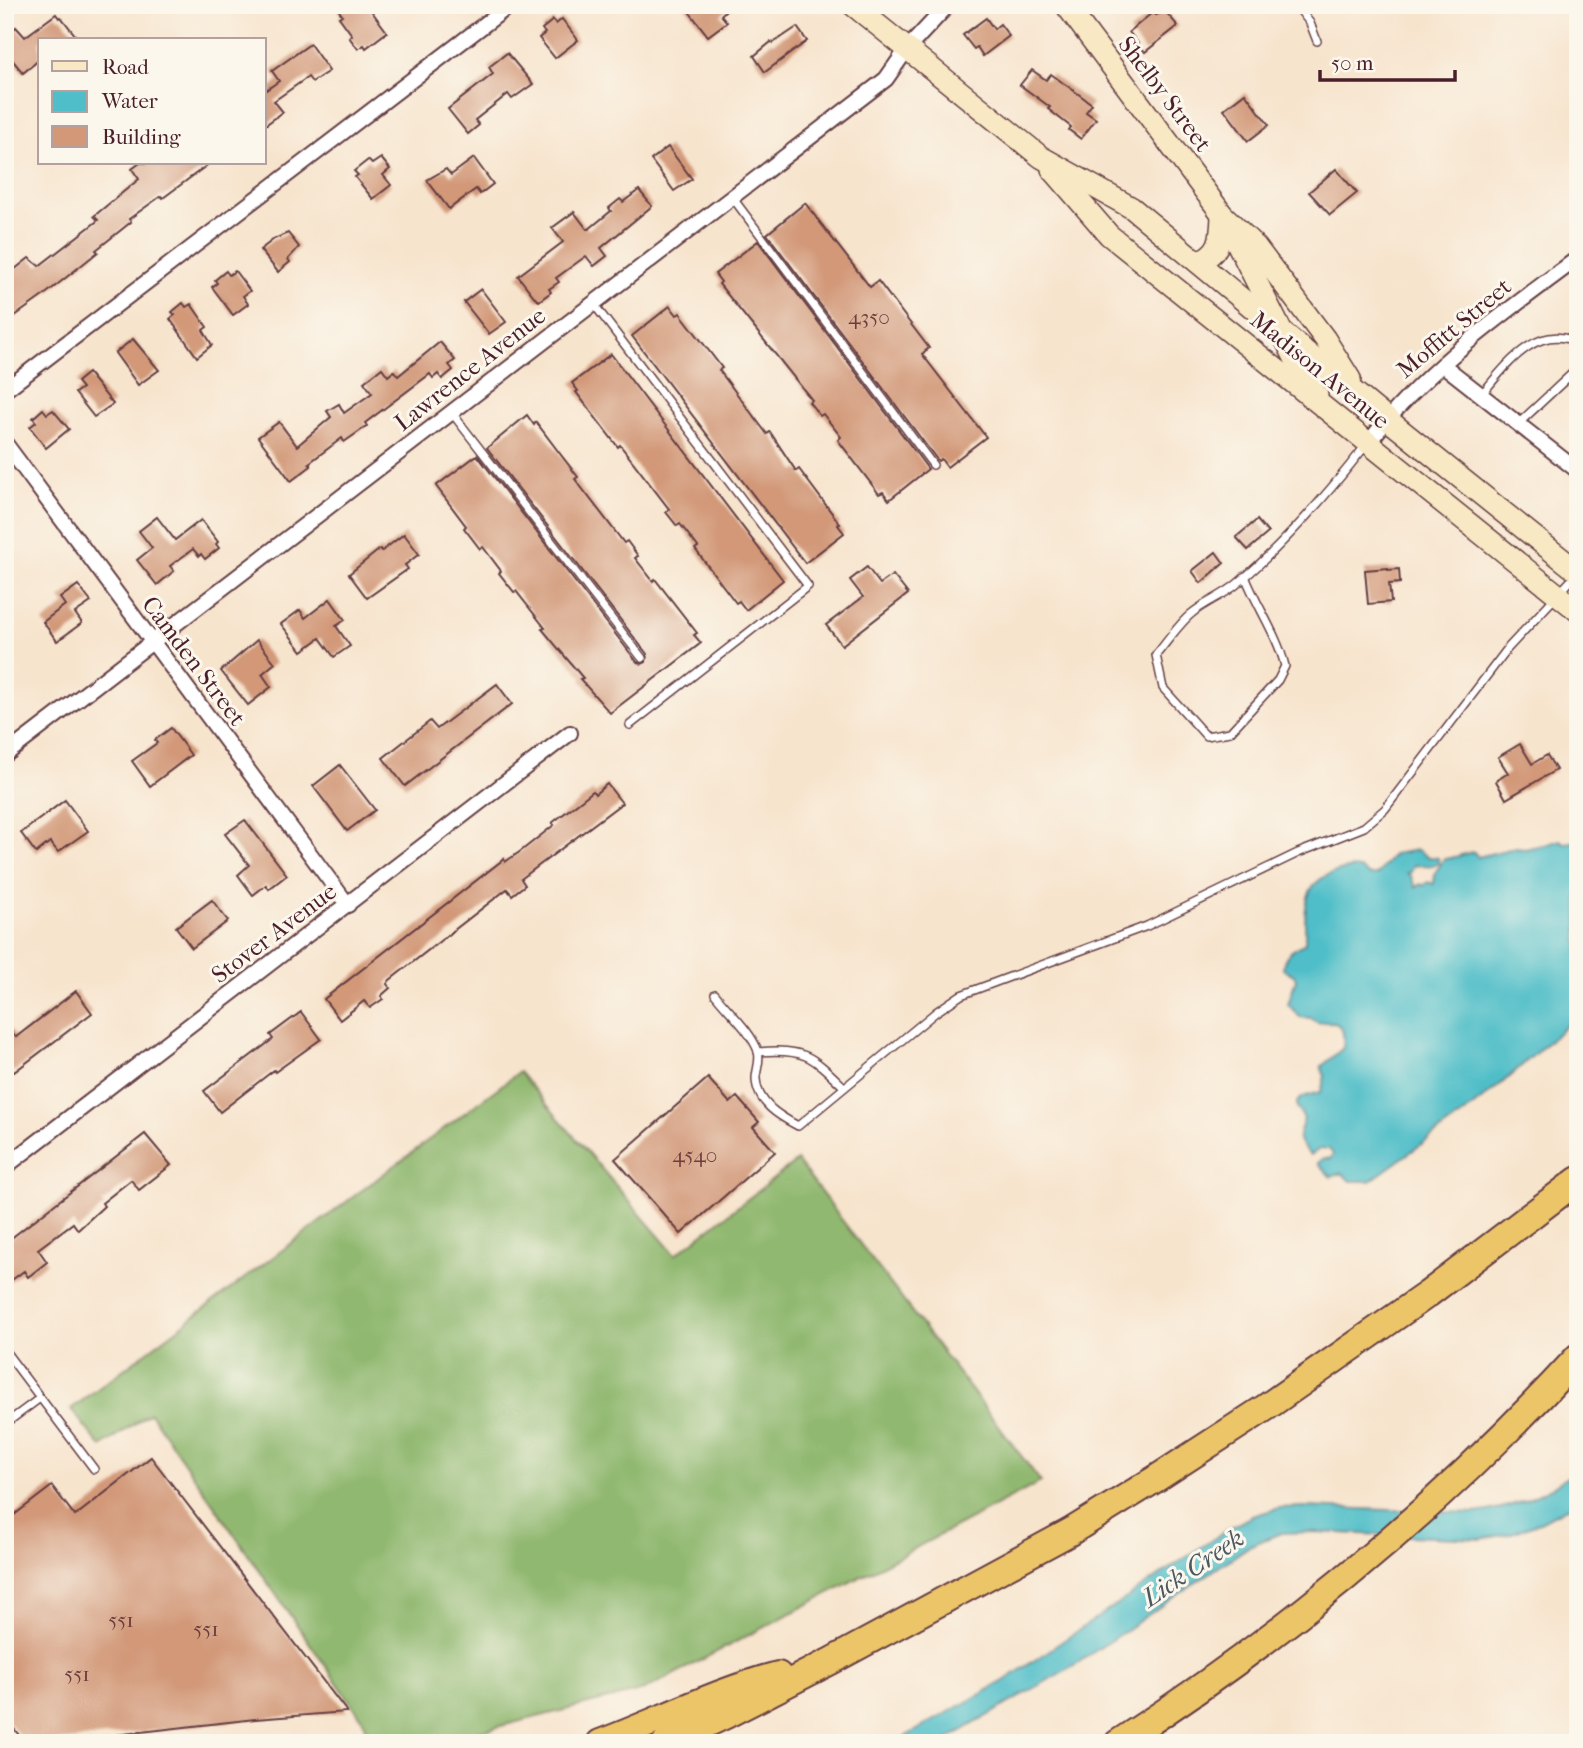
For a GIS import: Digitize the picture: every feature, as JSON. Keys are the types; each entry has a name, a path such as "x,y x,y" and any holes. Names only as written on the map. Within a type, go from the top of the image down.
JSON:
{"highway":[{"path":"666,1743 831,1661 1070,1532 1309,1378 1428,1294 1578,1180"},
{"path":"1118,1743 1240,1659 1344,1576 1472,1464 1578,1357"},
{"path":"1152,1743 1240,1659"},
{"path":"600,1743 753,1682 831,1661"}],"main road":[{"name":"Shelby Street","path":"1066,5 1222,214 1256,247 1325,338 1357,392"},
{"name":"Madison Avenue","path":"864,11 1041,157 1132,208 1578,573"},
{"name":"Madison Avenue","path":"1041,157 1109,235 1578,611"},
{"name":"Shelby Street","path":"1222,214 1308,384 1327,409"},
{"path":"1198,262 1218,249 1222,214"}],"street":[{"path":"5,390 510,5"},
{"name":"Lawrence Avenue","path":"5,755 886,79 907,49 948,5"},
{"name":"Moffitt Street","path":"1369,442 1417,386 1492,322 1578,258"},
{"path":"1443,365 1575,465"},
{"name":"Camden Street","path":"5,443 348,905"},
{"name":"Stover Avenue","path":"5,1167 570,733"}],"lane":[{"path":"1296,5 1310,23 1317,41"},
{"path":"732,197 933,464"},
{"path":"593,303 808,586 630,725"},
{"path":"1481,394 1515,356 1543,338 1565,337 1578,343"},
{"path":"1518,424 1578,368"},
{"path":"451,412 642,658"},
{"path":"1245,576 1255,601 1280,646 1285,666 1278,680 1230,733 1206,736 1163,688 1156,655 1191,614 1236,586 1245,576 1282,542 1369,442"},
{"path":"715,994 758,1052 757,1079 761,1097 780,1117 798,1126 936,1012 961,995 1147,926 1297,853 1364,827 1385,808 1508,648 1578,573"},
{"path":"758,1052 794,1051 808,1055 844,1087"},
{"path":"5,1351 94,1469"},
{"path":"5,1424 40,1398"}],"green space":[{"path":"519,1072 675,1255 797,1161 1041,1482 644,1690 433,1743 369,1743 363,1720 150,1413 101,1447 71,1409"}],"water":[{"path":"1560,840 1564,843 1578,841 1578,1015 1461,1116 1370,1181 1350,1181 1342,1173 1331,1177 1318,1163 1324,1158 1330,1159 1333,1154 1329,1149 1320,1149 1310,1155 1299,1141 1304,1119 1297,1102 1303,1097 1321,1092 1325,1076 1321,1067 1343,1048 1342,1030 1335,1023 1318,1023 1311,1018 1300,1017 1288,1004 1296,979 1283,969 1287,956 1305,943 1306,906 1312,888 1329,874 1347,869 1357,868 1368,875 1377,875 1394,854 1417,850 1429,857 1438,858 1439,863 1433,866 1413,866 1411,872 1407,873 1415,887 1428,882 1434,884 1435,873 1444,859 1474,852 1478,857"},
{"name":"Lick Creek","path":"1578,1469 1578,1502 1509,1534 1480,1539 1281,1533 1251,1545 1079,1662 941,1743 894,1743 1004,1681 1228,1529 1252,1516 1279,1508 1304,1507 1475,1513 1503,1508 1529,1498 1554,1486"}],"building":[{"path":"335,5 367,5 387,32 366,48 364,45 358,49 349,37 352,35 339,17 342,15"},
{"path":"684,5 731,5 721,15 727,22 708,36"},
{"path":"1165,11 1178,26 1145,52 1129,32 1153,12 1156,15"},
{"path":"56,14 77,38 38,38 38,61 23,73 5,51 5,36 16,27 25,37"},
{"path":"986,18 994,29 1000,24 1009,36 983,56 963,35"},
{"path":"562,19 578,40 555,58 539,38 545,33 542,29 553,20 556,24"},
{"path":"797,27 807,41 765,72 754,56 771,42"},
{"path":"310,44 329,71 312,82 308,77 274,101 283,112 266,125 266,90 279,81 272,71"},
{"path":"507,53 533,84 512,99 508,94 475,120 479,125 468,134 448,109 493,74 489,67"},
{"path":"1032,70 1046,80 1051,74 1092,104 1086,112 1096,119 1081,139 1069,130 1071,127 1048,109 1050,107 1020,85"},
{"path":"1245,93 1269,125 1248,141 1224,109"},
{"path":"668,147 692,179 674,191 651,160"},
{"path":"381,158 390,169 383,175 391,185 373,199 355,177 358,175 354,171 368,160 372,164"},
{"path":"474,158 493,184 480,194 476,189 449,209 427,180 446,169 451,175"},
{"path":"139,164 209,164 129,219 131,222 96,250 98,252 5,323 5,277 29,258 39,266 96,222 98,220 94,216 139,179 132,169"},
{"path":"1336,169 1357,193 1330,215 1309,192"},
{"path":"639,190 652,206 601,248 607,256 594,266 586,256 556,278 559,282 549,289 551,292 539,301 536,299 518,276 563,242 552,228 574,212 589,229 611,211 609,208 620,199 623,202"},
{"path":"805,203 870,287 878,281 929,348 922,354 986,437 947,467 941,459 938,461 767,234"},
{"path":"288,233 299,247 288,259 290,262 278,272 260,250 274,239"},
{"path":"758,241 928,469 889,500 883,492 879,494 838,440 841,437 823,414 820,416 809,402 812,400 719,284 721,282 715,274"},
{"path":"226,271 229,275 235,271 250,291 243,296 248,304 233,315 212,287 217,283 215,280"},
{"path":"481,289 506,322 489,334 464,302"},
{"path":"183,303 186,307 191,304 207,327 203,330 212,345 197,357 170,319 175,315 172,312"},
{"path":"670,306 677,315 680,313 767,434 770,432 796,471 799,469 840,524 838,525 844,533 805,563 632,336"},
{"path":"133,339 159,370 138,385 115,353"},
{"path":"440,342 455,360 449,365 453,370 442,379 438,374 433,378 430,374 365,423 367,426 344,442 342,438 309,463 311,466 291,481 258,437 279,422 297,446 331,417 327,411 339,404 344,413 372,393 364,382 382,368 388,376 394,371 398,376"},
{"path":"611,354 783,580 746,610 739,601 736,603 695,549 698,547 680,524 677,526 666,512 669,509 576,392 578,391 572,383"},
{"path":"88,373 113,404 94,417 75,393 82,388 77,382"},
{"path":"43,409 47,414 53,410 69,429 46,448 30,427 36,422 33,418"},
{"path":"527,415 534,425 536,422 578,477 575,479 624,543 627,541 638,556 635,558 697,633 694,635 701,643 610,713 580,679 583,678 499,573 501,571 483,547 480,549 436,486 477,455 637,662 646,662 647,654 487,448"},
{"path":"157,517 175,540 201,520 218,542 216,544 219,548 205,559 193,549 170,566 174,571 157,585 137,560 152,548 139,531"},
{"path":"1257,520 1268,533 1248,550 1236,537"},
{"path":"404,534 419,554 405,565 408,569 367,598 349,574"},
{"path":"1216,552 1224,563 1201,583 1192,571"},
{"path":"867,567 880,584 893,575 908,594 842,645 826,625 863,597 850,580"},
{"path":"1399,569 1400,583 1389,584 1391,602 1368,604 1365,570"},
{"path":"78,585 91,602 75,613 82,623 57,641 43,622 65,605 60,598"},
{"path":"330,599 345,620 336,626 350,646 334,657 320,638 302,651 281,624 300,610 305,618"},
{"path":"257,640 275,663 262,674 271,687 248,705 221,671"},
{"path":"497,684 512,704 405,786 383,758 430,721 437,729"},
{"path":"171,728 191,755 150,786 132,761 157,743 155,740"},
{"path":"1520,744 1532,764 1547,755 1556,770 1506,799 1496,781 1508,773 1498,757"},
{"path":"340,765 375,810 347,831 313,786"},
{"path":"607,784 622,803 521,879 525,885 512,895 507,889 390,980 387,984 390,988 381,996 383,999 370,1008 364,1001 340,1020 324,999 504,859 505,862 521,851 593,791 595,794"},
{"path":"65,800 88,831 58,852 50,842 36,853 21,833"},
{"path":"245,820 287,875 269,889 266,885 253,895 238,875 249,865 225,834"},
{"path":"212,900 228,921 192,948 176,927"},
{"path":"76,991 92,1013 14,1072 5,1061 5,1023 16,1037"},
{"path":"301,1012 321,1039 275,1072 274,1070 220,1112 204,1091 273,1039 270,1035"},
{"path":"708,1078 730,1103 737,1097 759,1122 753,1127 775,1152 681,1234 615,1159"},
{"path":"145,1134 171,1165 139,1190 131,1180 102,1203 104,1206 78,1230 73,1223 38,1249 47,1262 28,1277 24,1271 5,1285 5,1243"},
{"path":"151,1457 347,1712 255,1719 44,1743 25,1743 5,1717 5,1522 52,1486 75,1516"}]}
